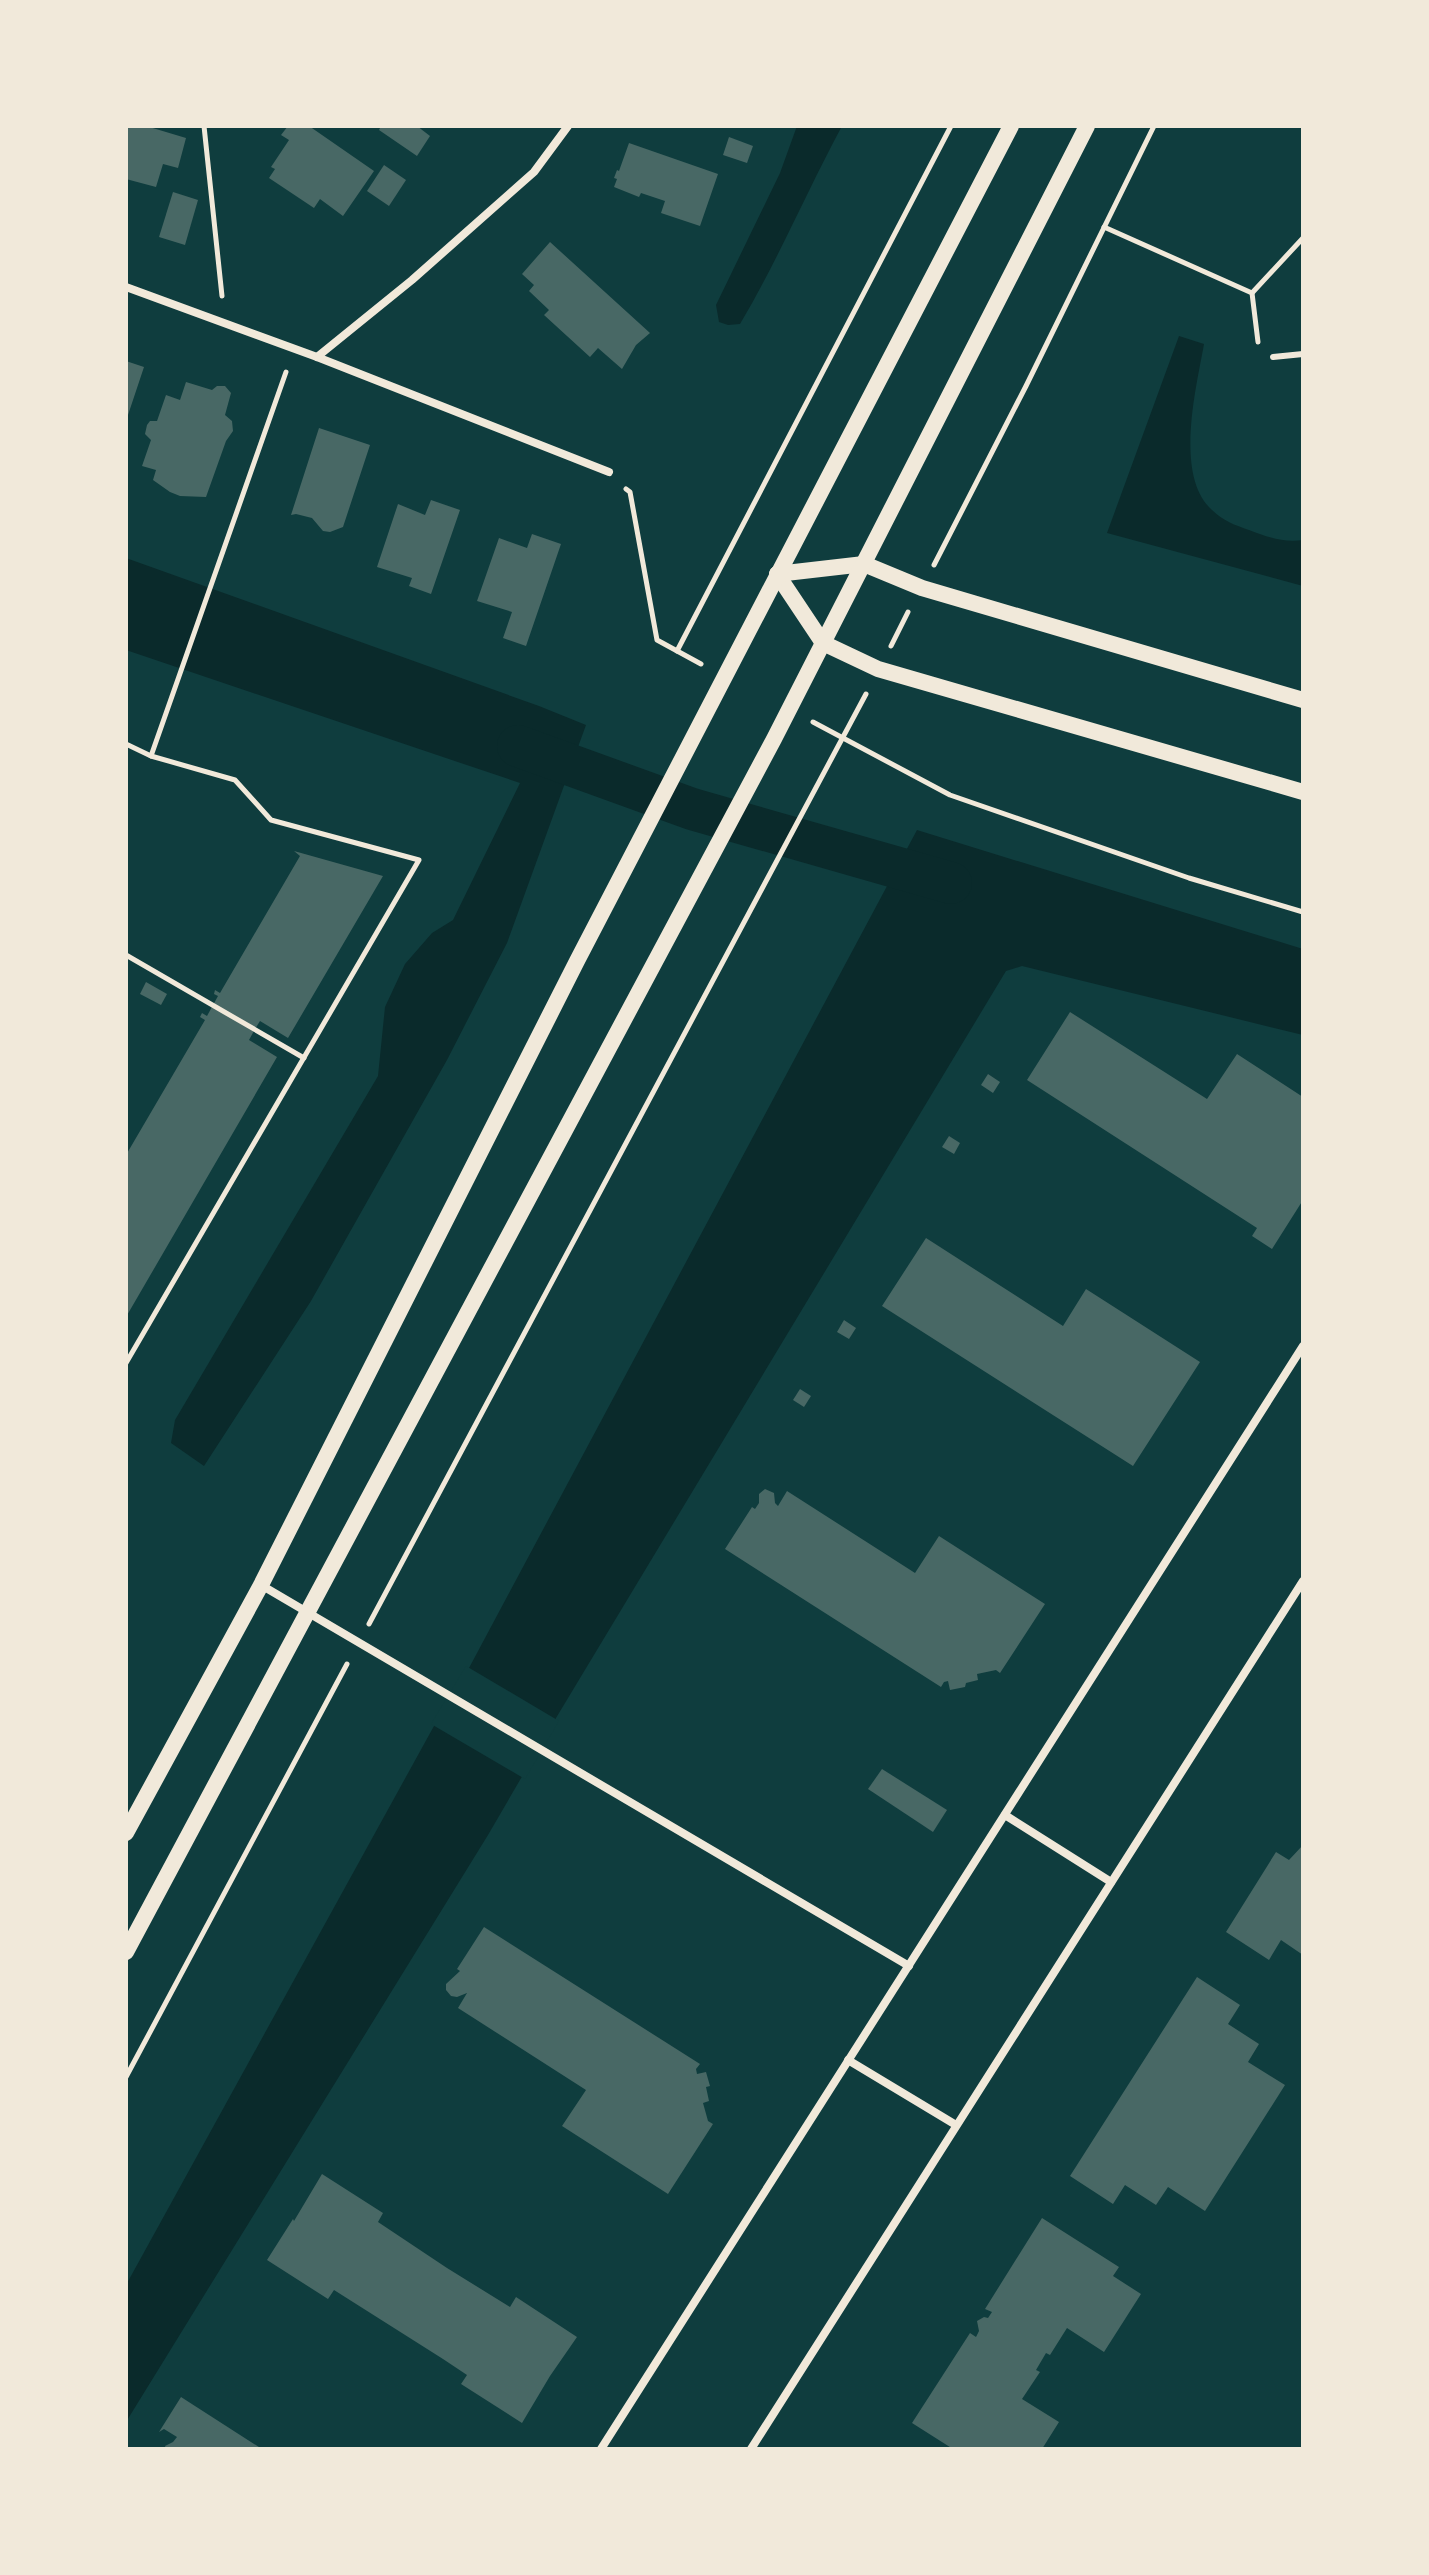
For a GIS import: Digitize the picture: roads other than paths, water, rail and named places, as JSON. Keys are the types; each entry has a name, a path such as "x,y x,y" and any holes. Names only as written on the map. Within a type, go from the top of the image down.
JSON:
{"main road":[{"path":"126,1833 261,1585 577,961 1011,126"},
{"path":"126,1952 774,739 1087,126"},
{"path":"777,574 864,564 922,588 1303,700"},
{"path":"777,574 823,643 878,669 1303,792"}],"street":[{"path":"317,357 412,280 534,172 568,126"},
{"path":"126,287 317,357 609,472"},
{"path":"601,2449 1303,1346"},
{"path":"751,2449 1303,1581"},
{"path":"261,1585 909,1966"},
{"path":"1005,1815 1111,1882"},
{"path":"848,2060 956,2125"}],"lane":[{"path":"1273,357 1303,354"}],"water":[{"path":"797,126 842,126 740,324 719,322 716,305 780,173"},
{"path":"1179,336 1204,344 1191,431 1194,476 1200,495 1216,514 1234,524 1276,539 1303,540 1303,586 1107,533"},
{"path":"126,558 586,725 507,943 447,1060 311,1301 204,1466 171,1443 175,1420 378,1076 385,1007 405,964 432,933 453,920 520,783 126,650"},
{"path":"917,830 1303,949 1303,1035 1022,966 1006,971 488,1835 126,2422 126,2285 434,1726 469,1668"}],"waterway":[{"path":"518,746 692,809 951,883"}]}
